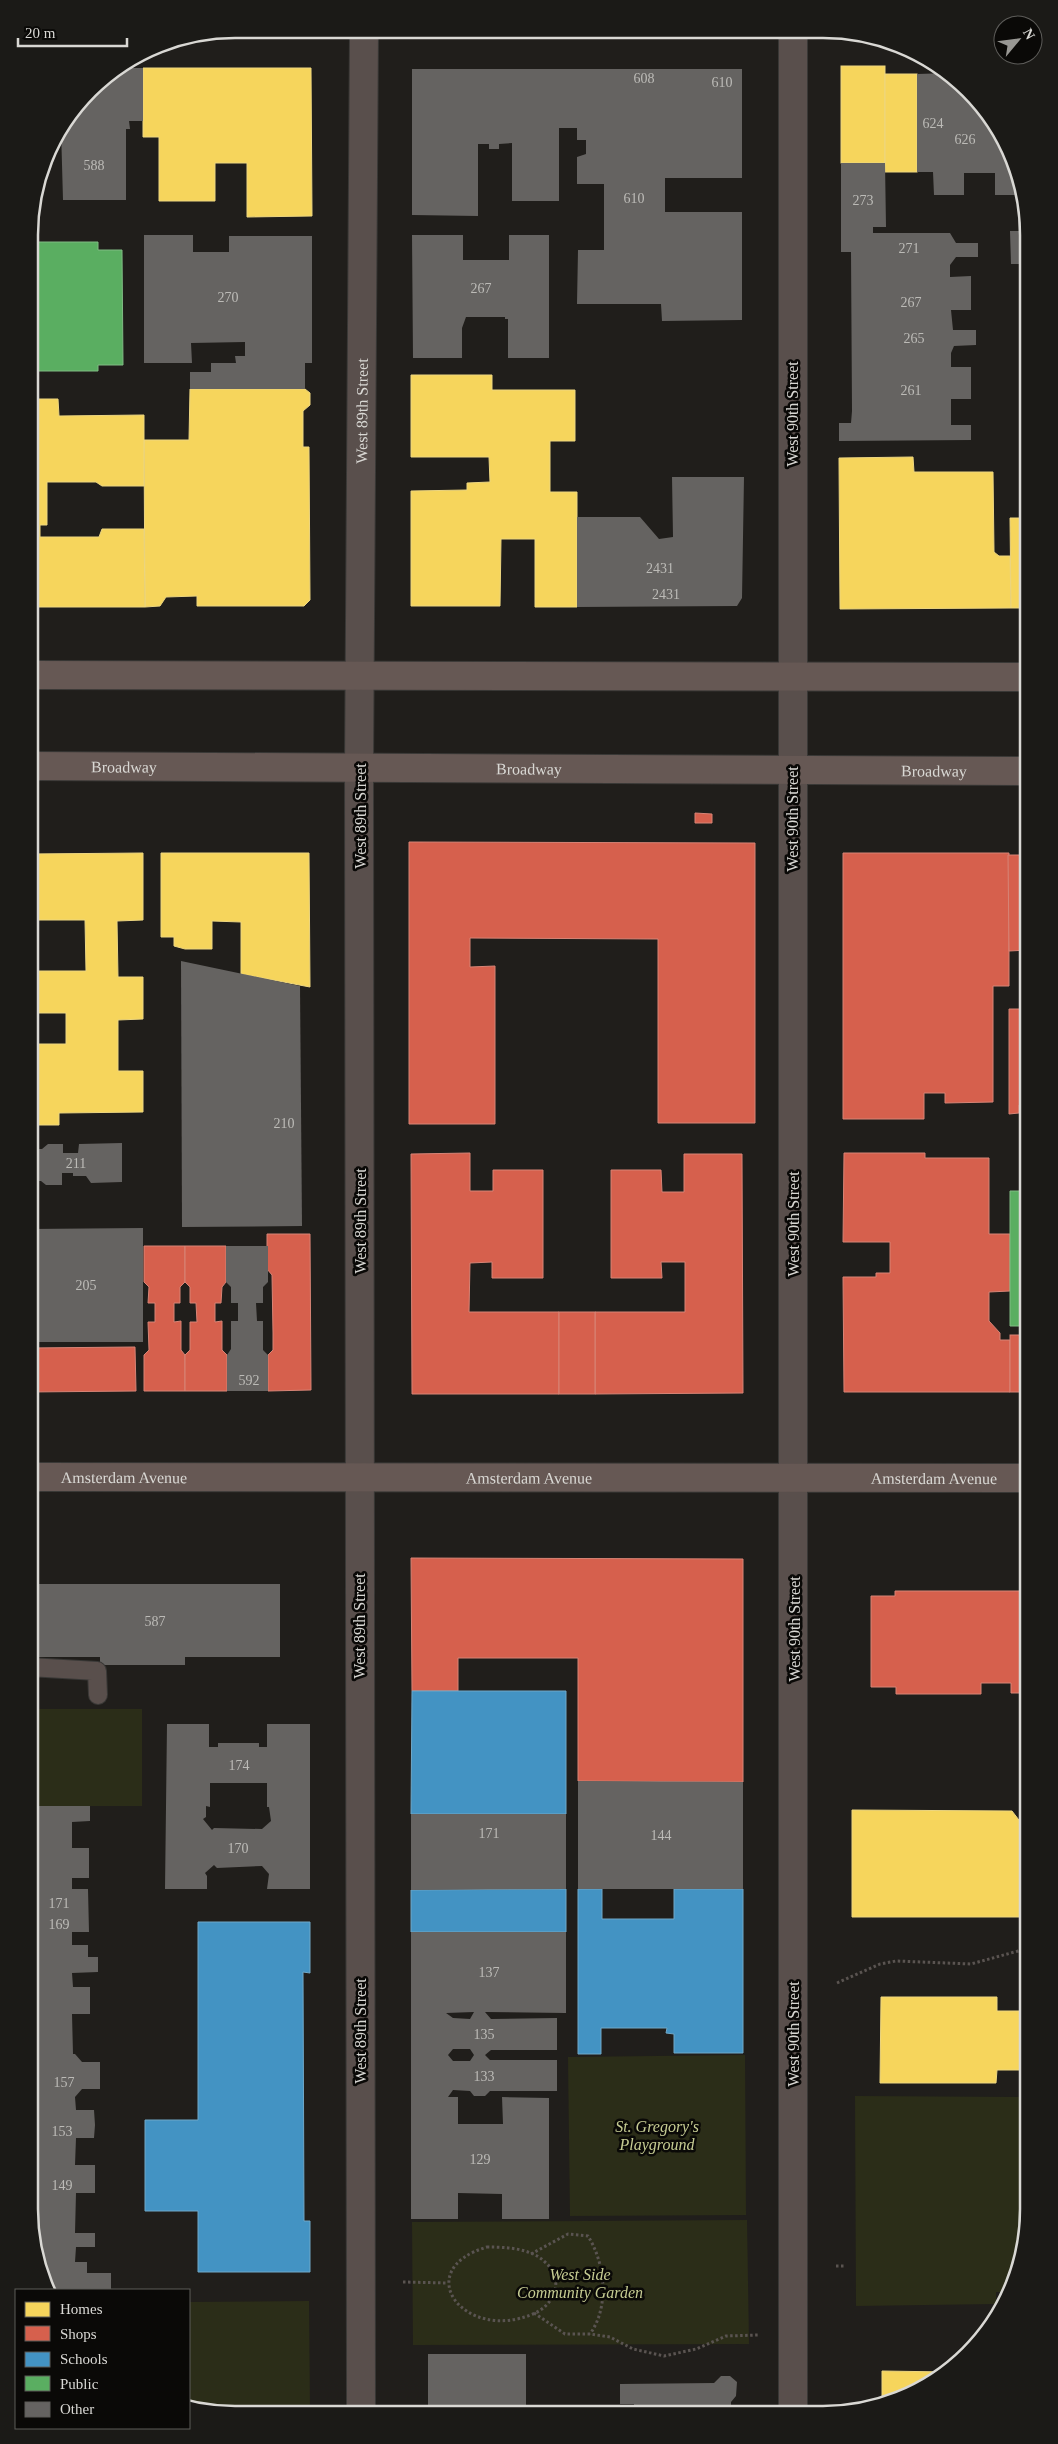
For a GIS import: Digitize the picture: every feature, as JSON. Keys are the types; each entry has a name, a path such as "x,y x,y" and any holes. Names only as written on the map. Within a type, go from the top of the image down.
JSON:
{"main road":[{"path":"38,675 1020,677"},
{"name":"Broadway","path":"38,766 1020,772"},
{"name":"Amsterdam Avenue","path":"38,1478 1020,1478"}],"street":[{"name":"West 89th Street","path":"361,2406 360,676 364,38"},
{"name":"West 90th Street","path":"793,38 791,677 793,2406"}],"lane":[{"path":"38,1668 97,1671 98,1695"}],"path":[{"path":"837,1983 880,1964 896,1961 971,1964 1020,1950"},
{"path":"531,2254 568,2234 588,2236 601,2266 603,2288 595,2327 590,2334"},
{"path":"498,2247 518,2249 545,2261 556,2279 556,2290 550,2303 534,2313 502,2322 483,2319 460,2307 451,2296 448,2283 452,2272 460,2260 473,2252 498,2247"},
{"path":"836,2266 844,2266"},
{"path":"403,2282 448,2283"},
{"path":"534,2313 566,2334 590,2334 610,2337 633,2349 664,2356 696,2348 726,2336 758,2335"}],"green space":[{"path":"38,1709 142,1709 142,1806 38,1806"},
{"name":"St. Gregory's Playground","path":"745,2055 746,2215 570,2216 568,2057"},
{"path":"855,2096 1020,2097 1019,2236 1014,2261 1006,2285 1002,2292 996,2292 996,2304 856,2306"},
{"name":"West Side Community Garden","path":"747,2220 749,2344 413,2345 412,2222"},
{"path":"309,2301 310,2406 221,2406 190,2402 190,2302"}],"building: Homes":[{"path":"841,66 885,66 885,163 841,163"},
{"path":"143,68 311,68 312,216 247,217 247,163 215,163 215,201 159,201 159,137 143,137"},
{"path":"885,74 917,74 917,172 885,172"},
{"path":"411,375 492,375 492,390 575,390 575,441 550,441 550,492 577,492 577,607 535,607 535,539 501,539 500,606 411,606 411,491 467,490 467,483 490,482 489,457 411,457"},
{"path":"190,389 305,389 310,393 310,405 303,411 303,447 309,447 310,600 304,606 197,606 197,596 166,597 160,606 145,607 144,440 189,440"},
{"path":"38,399 58,399 59,416 144,415 144,486 102,486 96,482 47,482 47,525 40,525 40,537 99,537 102,529 144,529 145,607 38,607"},
{"path":"913,457 914,472 993,472 994,552 999,556 1010,556 1011,608 840,609 839,458"},
{"path":"1010,518 1020,518 1020,608 1011,608"},
{"path":"143,853 143,920 117,921 118,977 143,977 143,1019 118,1020 118,1071 143,1071 143,1112 59,1113 59,1125 38,1125 38,1044 66,1044 66,1013 38,1013 38,971 86,971 85,920 38,920 38,854"},
{"path":"161,853 309,853 310,987 241,974 241,922 212,921 212,949 185,949 174,946 174,937 161,937"},
{"path":"852,1810 1012,1811 1020,1821 1020,1917 852,1917"},
{"path":"881,1997 997,1997 997,2011 1020,2011 1020,2070 997,2070 996,2083 880,2083"},
{"path":"882,2371 935,2372 899,2392 882,2398"}],"building: Shops":[{"path":"695,813 712,814 712,823 695,823"},
{"path":"409,842 755,843 755,1123 658,1123 658,939 470,938 470,967 495,966 495,1124 409,1124"},
{"path":"843,853 1009,853 1009,986 993,986 993,1102 945,1103 945,1093 924,1093 924,1119 843,1119"},
{"path":"1008,855 1020,855 1020,950 1009,951"},
{"path":"1009,1009 1020,1009 1020,1105 1019,1113 1009,1114"},
{"path":"470,1153 470,1191 493,1191 493,1170 543,1170 543,1278 492,1278 492,1262 470,1263 469,1312 559,1312 559,1394 412,1394 411,1154"},
{"path":"844,1153 925,1153 925,1158 989,1158 989,1234 1010,1234 1010,1291 989,1292 989,1321 1000,1333 1000,1340 1010,1340 1010,1392 844,1392 843,1277 876,1277 876,1273 890,1273 890,1242 843,1242"},
{"path":"684,1154 742,1154 743,1393 595,1394 595,1312 685,1312 685,1262 661,1262 662,1278 611,1278 611,1170 661,1170 662,1192 684,1192"},
{"path":"267,1234 310,1234 311,1390 268,1391 268,1355 273,1350 273,1333 272,1275 267,1269"},
{"path":"144,1246 185,1246 185,1282 180,1287 180,1303 174,1303 174,1322 181,1321 181,1350 185,1355 185,1391 144,1391 144,1355 149,1350 148,1322 155,1322 155,1303 148,1303 149,1287 144,1282"},
{"path":"185,1246 226,1246 226,1282 222,1287 221,1303 215,1303 215,1322 222,1321 222,1350 227,1355 227,1391 185,1391 185,1355 190,1350 190,1322 197,1322 196,1303 190,1303 190,1287 185,1282"},
{"path":"559,1312 595,1312 595,1394 559,1394"},
{"path":"1010,1335 1020,1335 1020,1392 1010,1392"},
{"path":"135,1347 136,1391 38,1392 38,1348"},
{"path":"411,1558 743,1559 743,1782 578,1781 578,1658 458,1658 458,1691 412,1691"},
{"path":"895,1591 1020,1591 1020,1693 1011,1693 1011,1683 981,1683 981,1694 896,1694 896,1687 871,1687 871,1596 895,1596"}],"building: Schools":[{"path":"412,1691 566,1691 566,1814 411,1814"},
{"path":"566,1889 566,1932 411,1932 411,1890"},
{"path":"578,1889 602,1889 602,1919 674,1919 674,1889 743,1889 743,2053 674,2053 674,2034 666,2033 667,2028 601,2028 601,2054 578,2054"},
{"path":"198,1922 310,1922 310,1973 303,1972 304,2221 310,2221 310,2272 198,2272 198,2211 145,2211 145,2120 198,2120"}],"building: Public":[{"path":"38,242 98,242 98,250 122,250 123,365 98,365 98,371 38,371"},
{"path":"1010,1191 1020,1191 1020,1326 1010,1326"}],"building: Other":[{"path":"130,68 143,68 143,121 129,121 130,129 126,129 126,200 63,200 61,141 64,136 86,104 104,86"},
{"path":"412,69 742,69 742,178 665,178 665,212 742,212 742,320 662,321 661,304 577,304 578,250 604,250 604,184 577,184 577,157 586,154 586,140 577,140 577,128 559,128 559,201 512,201 512,143 499,144 499,149 489,149 489,144 478,144 478,216 412,215"},
{"path":"937,73 954,86 972,104 994,136 1006,159 1017,195 995,195 995,173 964,173 964,195 934,195 933,172 917,172 917,74"},
{"path":"841,163 885,163 886,227 873,227 873,233 950,233 956,243 978,243 978,257 956,257 950,265 950,277 971,276 971,310 951,310 953,330 976,330 976,345 954,346 951,353 951,367 971,367 971,399 951,399 951,425 971,425 971,440 839,441 839,423 851,423 852,411 851,252 841,252"},
{"path":"1010,231 1020,231 1020,264 1011,264"},
{"path":"144,235 193,235 193,252 229,252 229,236 312,236 312,363 305,363 305,389 190,389 190,372 211,372 211,363 236,363 235,356 245,356 245,342 191,343 192,363 144,363"},
{"path":"412,235 463,235 463,260 509,260 509,235 549,235 549,358 508,358 508,319 505,319 505,317 466,317 462,328 462,358 413,358"},
{"path":"672,477 744,477 742,598 737,606 577,607 577,517 640,517 659,539 673,537"},
{"path":"181,961 300,986 302,1226 182,1227"},
{"path":"122,1143 122,1182 91,1183 86,1176 73,1176 73,1173 62,1173 62,1185 46,1185 38,1181 38,1149 42,1149 48,1144 63,1144 63,1153 78,1153 79,1144"},
{"path":"143,1228 143,1342 38,1342 38,1229"},
{"path":"226,1246 268,1246 268,1282 263,1287 263,1303 256,1303 257,1321 263,1321 263,1350 268,1355 268,1391 227,1391 227,1355 231,1349 231,1321 238,1321 238,1303 231,1303 231,1287 226,1282"},
{"path":"38,1584 280,1584 280,1657 185,1657 185,1665 100,1665 100,1657 38,1657"},
{"path":"167,1724 209,1724 209,1747 218,1747 218,1743 259,1743 259,1747 267,1747 267,1724 310,1724 310,1889 267,1889 269,1874 262,1866 217,1868 214,1865 205,1873 207,1876 207,1889 165,1889","holes":["210,1783 267,1783 267,1807 269,1807 271,1821 262,1829 214,1828 212,1830 203,1819 206,1817 206,1806 210,1807"]},
{"path":"578,1781 743,1782 743,1889 578,1889"},
{"path":"38,1806 90,1806 90,1821 72,1822 72,1848 89,1848 89,1878 72,1878 72,1889 88,1889 89,1932 72,1932 72,1945 88,1945 88,1957 98,1957 98,1972 72,1973 73,1987 90,1987 90,2014 72,2014 73,2054 82,2062 100,2062 100,2089 82,2089 75,2097 76,2110 94,2110 94,2138 76,2138 75,2165 95,2165 95,2193 76,2193 75,2233 95,2233 95,2247 76,2247 75,2262 87,2262 87,2273 111,2273 111,2289 54,2289 44,2261 39,2236"},
{"path":"411,1814 566,1814 566,1889 411,1890"},
{"path":"411,1932 566,1932 566,2013 485,2012 491,2019 557,2018 557,2050 491,2050 485,2055 490,2060 557,2060 557,2091 490,2091 485,2096 474,2096 470,2091 453,2090 448,2097 458,2097 458,2124 503,2124 502,2097 549,2098 549,2219 502,2219 502,2194 458,2193 458,2219 411,2219","holes":["474,2012 470,2019 453,2018 446,2013","453,2049 470,2049 474,2055 470,2061 453,2061 448,2055"]},
{"path":"428,2354 526,2354 526,2406 428,2406"},
{"path":"721,2376 730,2376 737,2382 736,2396 731,2402 731,2406 634,2406 634,2404 620,2404 620,2384 714,2383"}]}
